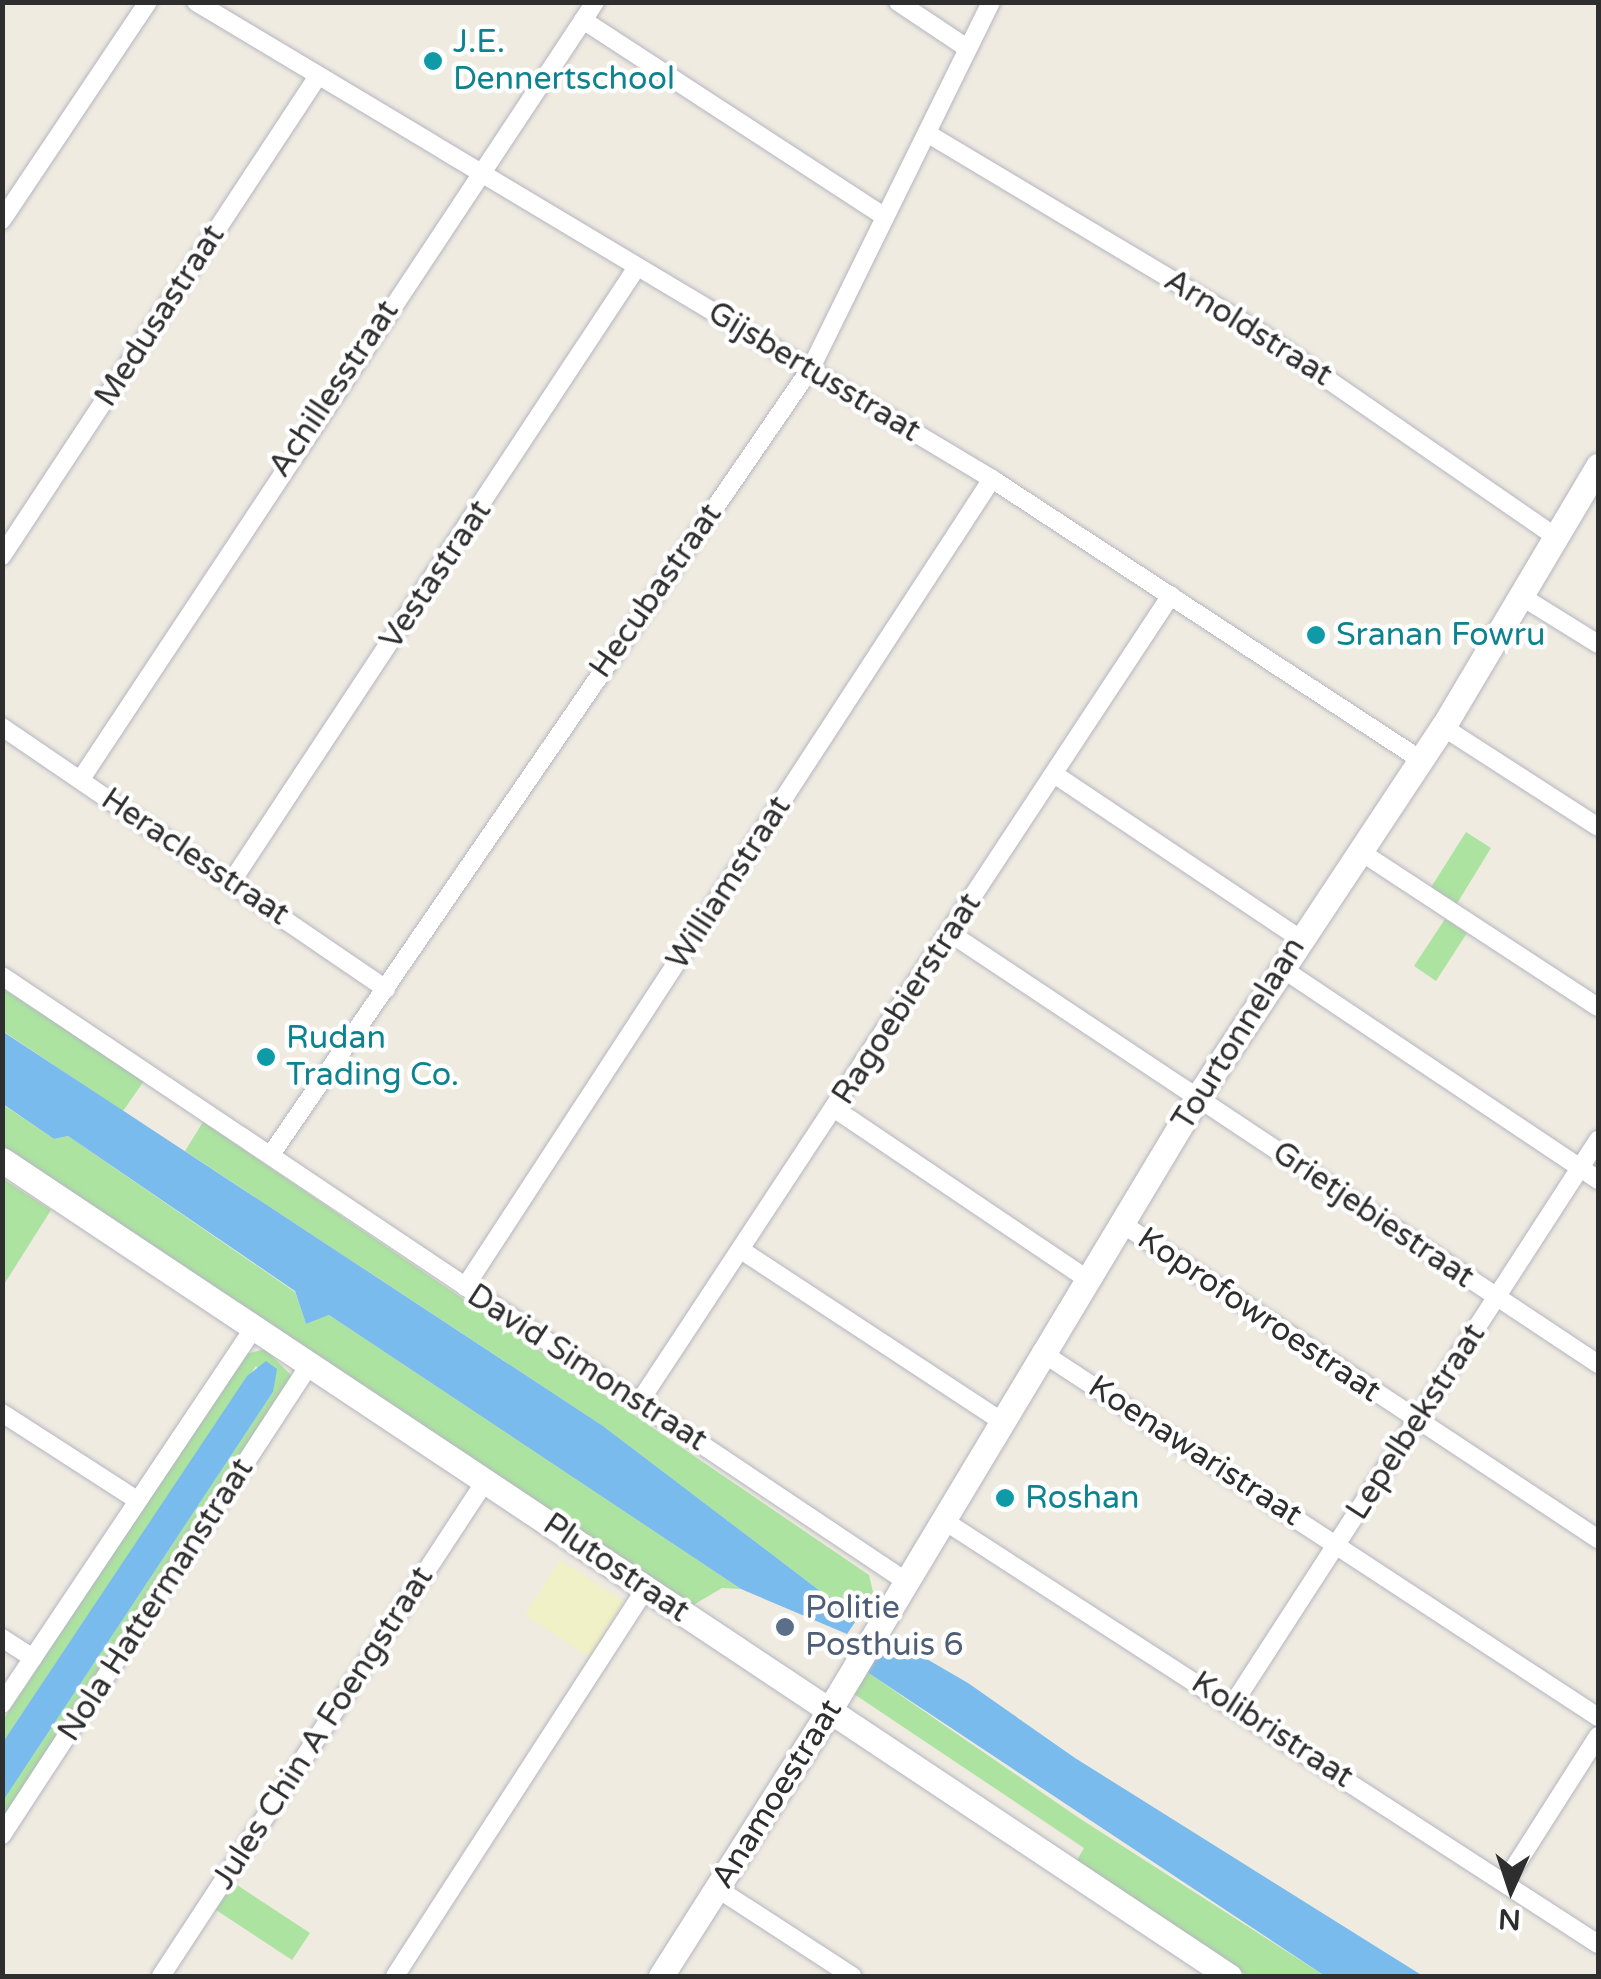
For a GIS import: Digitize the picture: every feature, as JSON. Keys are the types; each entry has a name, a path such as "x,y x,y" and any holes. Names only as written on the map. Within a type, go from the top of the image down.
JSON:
{"street":[{"path":"2,220 148,2"},
{"name":"Gijsbertusstraat","path":"196,2 811,368 1171,595 1421,760"},
{"name":"Achillesstraat","path":"81,780 595,2"},
{"path":"898,2 968,48"},
{"name":"Hecubastraat","path":"272,1153 811,368 882,215 930,136 992,2"},
{"path":"583,20 882,215"},
{"name":"Medusastraat","path":"2,556 318,76"},
{"name":"Arnoldstraat","path":"930,136 1256,330 1556,536"},
{"name":"Vestastraat","path":"232,880 637,267"},
{"name":"Tourtonnelaan","path":"886,1607 944,1520 1041,1352 1197,1098 1524,598 1598,466"},
{"name":"Williamstraat","path":"464,1287 992,480"},
{"name":"Ragoebierstraat","path":"640,1401 836,1109 1171,595"},
{"path":"1524,598 1598,644"},
{"name":"Heraclesstraat","path":"2,727 386,988"},
{"path":"1443,727 1598,827"},
{"path":"1054,774 1299,938"},
{"path":"1361,852 1598,1007"},
{"name":"Grietjebiestraat","path":"950,933 1598,1364"},
{"path":"1280,967 1598,1180"},
{"name":"David Simonstraat","path":"2,976 272,1153 464,1287 904,1580"},
{"path":"836,1109 1086,1278"},
{"name":"Lepelbekstraat","path":"1233,1704 1598,1140"},
{"name":"Plutostraat","path":"2,1160 647,1587 827,1714 1229,1976"},
{"name":"Koprofowroestraat","path":"1121,1223 1598,1539"},
{"path":"741,1250 1001,1421"},
{"path":"2,1704 254,1326"},
{"name":"Koenawaristraat","path":"1041,1352 1598,1717"},
{"name":"Nola Hattermanstraat","path":"2,1836 310,1364"},
{"path":"2,1413 137,1500"},
{"name":"Jules Chin A Foengstraat","path":"160,1976 486,1480"},
{"name":"Kolibristraat","path":"944,1520 1598,1944"},
{"path":"394,1976 647,1587"},
{"name":"Anamoestraat","path":"661,1976 827,1714 886,1607"},
{"path":"2,1638 33,1658"},
{"path":"1506,1882 1598,1736"},
{"path":"718,1889 852,1976"}],"green space":[{"path":"1466,832 1491,848 1456,905 1430,889"},
{"path":"1445,919 1467,933 1436,981 1414,966"},
{"path":"2,988 144,1081 123,1111 3,1031"},
{"path":"2,1104 54,1139 68,1136 295,1292 306,1324 329,1315 741,1589 722,1588 690,1607 3,1151"},
{"path":"203,1122 869,1575 873,1592 860,1615 849,1600 828,1597 603,1426 185,1151"},
{"path":"3,1179 51,1210 3,1286"},
{"path":"265,1349 292,1376 3,1820 3,1801 273,1392 256,1366 3,1742 3,1720 246,1354"},
{"path":"867,1672 1079,1818 1325,1976 1248,1976 1074,1865 1084,1848 854,1694"},
{"path":"234,1883 310,1933 292,1960 216,1910"}],"sand":[{"path":"560,1560 624,1602 589,1657 525,1615"}],"water":[{"path":"2,1031 603,1426 828,1597 849,1600 860,1615 847,1634 741,1589 329,1315 306,1324 295,1291 68,1136 54,1139 3,1104"},
{"path":"266,1361 277,1369 273,1392 3,1801 3,1742 247,1376"},
{"path":"887,1636 968,1683 1075,1758 1423,1976 1325,1976 867,1672"}],"place":[{"name":"J.E. Dennertschool","path":"433,61"},
{"name":"Sranan Fowru","path":"1316,635"},
{"name":"Rudan Trading Co.","path":"266,1057"},
{"name":"Roshan","path":"1005,1498"},
{"name":"Politie Posthuis 6","path":"785,1627"}]}
